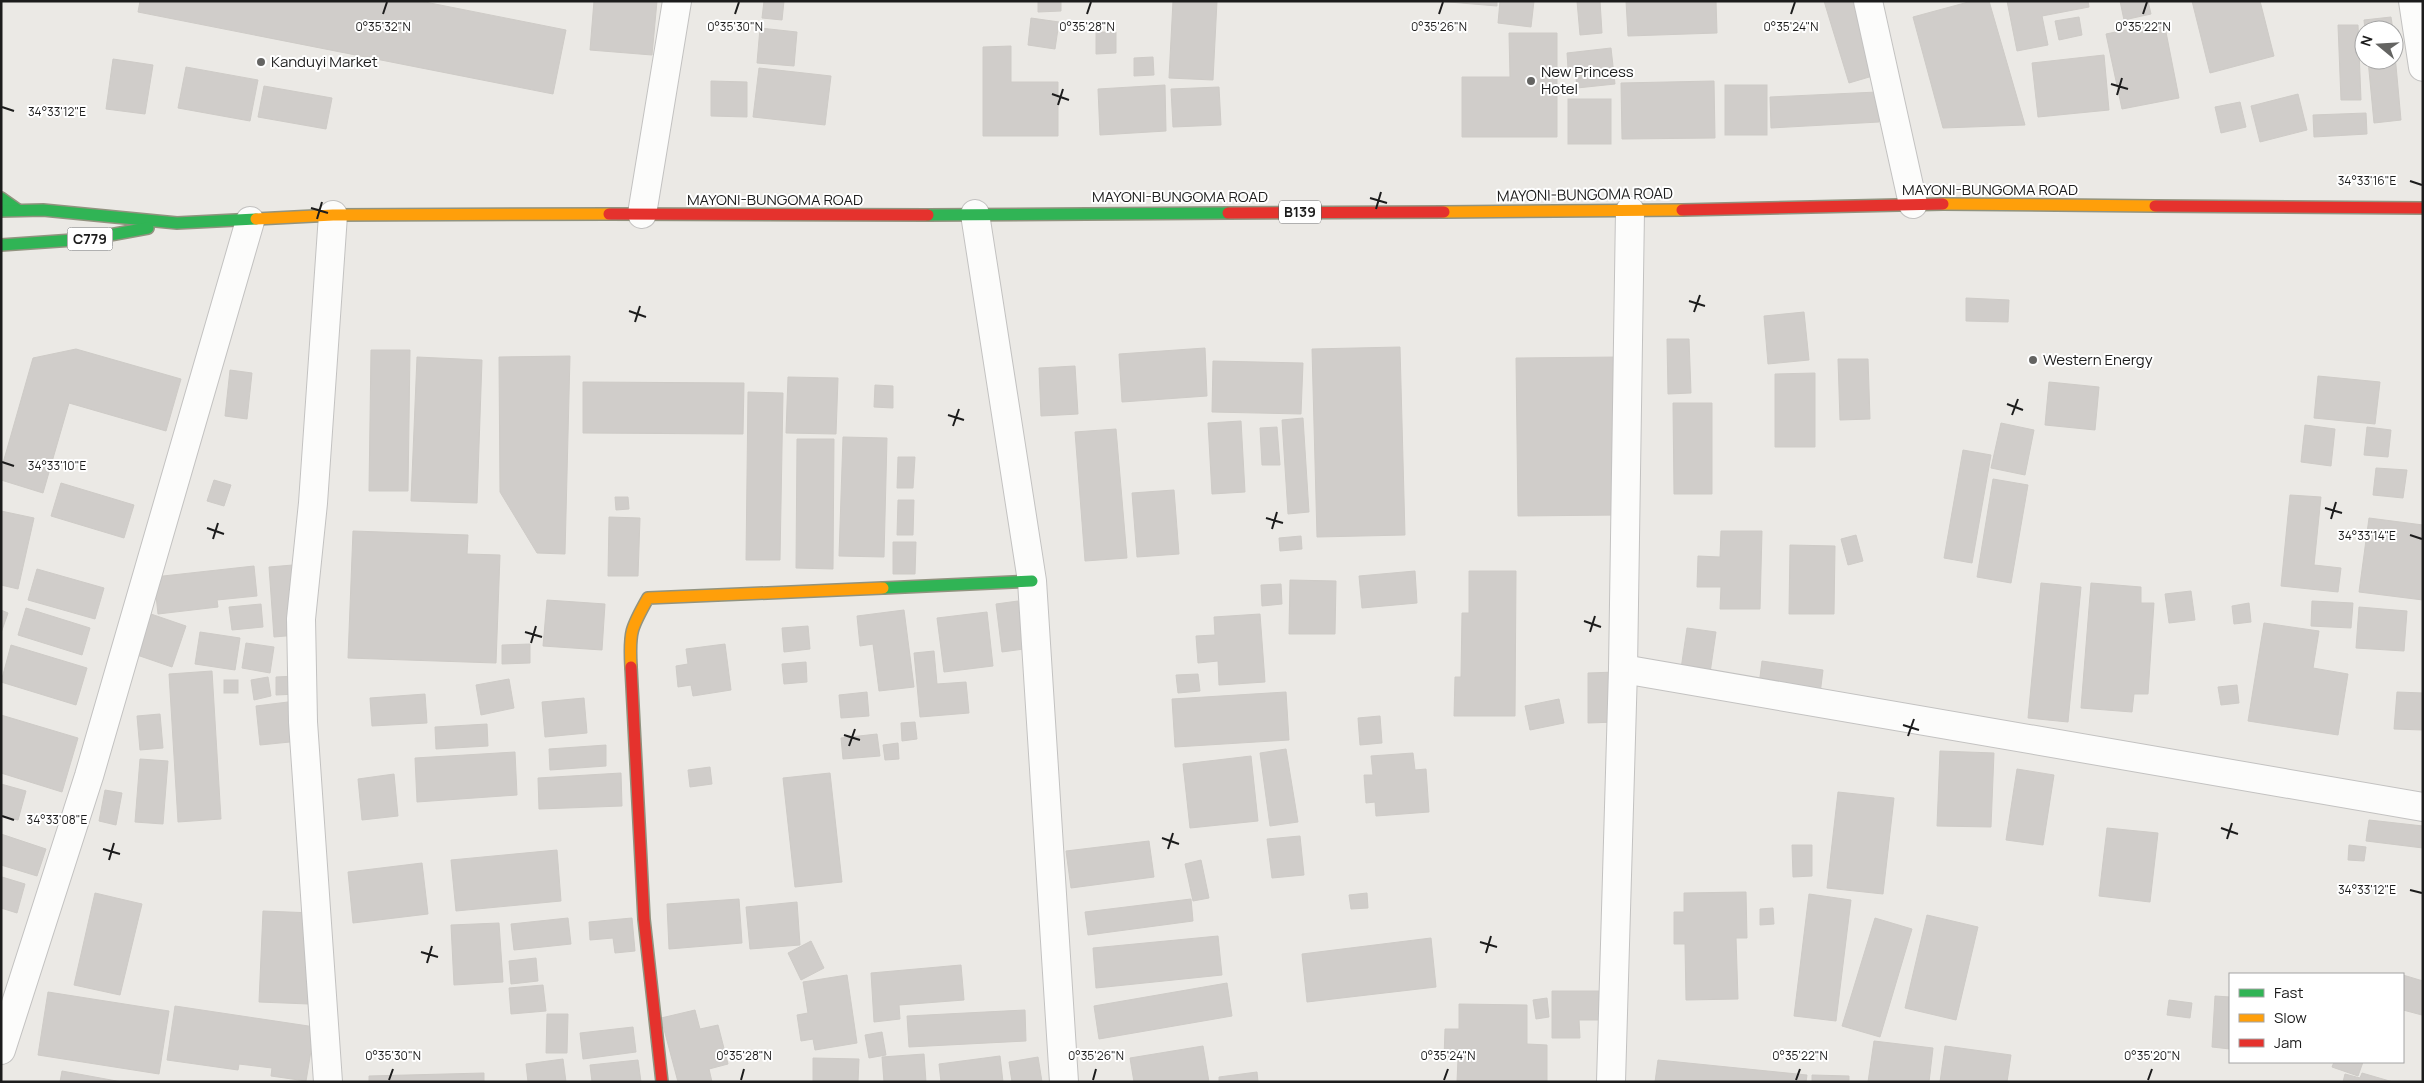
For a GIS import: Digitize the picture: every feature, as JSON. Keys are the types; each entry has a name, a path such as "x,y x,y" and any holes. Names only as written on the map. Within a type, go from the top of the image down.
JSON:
{"main road":[{"path":"1,198 18,210"},
{"name":"MAYONI-BUNGOMA ROAD","path":"177,223 333,215 642,214 785,216 1630,210 1914,204 2423,208"},
{"name":"C779","path":"1,211 18,210 92,214 177,223"},
{"name":"C779","path":"1,244 88,239 177,223"},
{"path":"662,1082 644,919 629,638 635,620 648,598 1032,581"}],"street":[{"path":"642,214 677,1"},
{"path":"1868,1 1914,204"},
{"path":"2413,1 2423,67"},
{"path":"1611,1082 1623,669 1630,210"},
{"path":"975,214 1032,581 1064,1082"},
{"path":"328,1082 303,722 301,619 313,503 333,215"},
{"path":"1,1050 89,776 250,220"},
{"path":"1623,669 2423,807"}],"building":[{"path":"140,1 420,1 566,30 553,94 138,12"},
{"path":"594,1 657,1 652,55 590,50"},
{"path":"764,1 784,1 782,20 762,18"},
{"path":"1038,1 1061,1 1061,11 1038,12"},
{"path":"1173,1 1217,1 1213,80 1169,78"},
{"path":"1437,1 1497,1 1497,6"},
{"path":"1500,1 1534,1 1531,27 1498,23"},
{"path":"1577,1 1600,1 1602,33 1580,35"},
{"path":"1626,1 1716,1 1717,33 1628,36"},
{"path":"1824,1 1853,1 1876,75 1849,83"},
{"path":"1972,1 1989,1 2025,125 1943,128 1913,17"},
{"path":"2007,1 2088,1 2089,7 2042,16 2048,45 2017,51"},
{"path":"2120,1 2148,1 2151,14 2124,20"},
{"path":"2192,1 2260,1 2274,56 2210,73"},
{"path":"2079,17 2082,35 2059,40 2055,21"},
{"path":"2391,17 2391,20 2364,20"},
{"path":"1031,18 1059,22 1055,49 1028,45"},
{"path":"2164,22 2179,98 2122,109 2106,34"},
{"path":"2338,25 2354,25 2354,70 2360,70 2361,100 2341,100"},
{"path":"760,28 797,32 794,66 757,63"},
{"path":"1096,32 1116,32 1116,53 1096,54"},
{"path":"1509,33 1557,33 1557,137 1462,137 1462,77 1510,77"},
{"path":"1011,46 1011,82 1058,82 1058,136 983,136 983,47"},
{"path":"1611,48 1615,84 1577,88 1575,67 1568,68 1567,53"},
{"path":"2104,55 2109,110 2038,117 2032,63"},
{"path":"1153,57 1154,75 1134,76 1134,58"},
{"path":"113,59 153,65 145,114 106,109"},
{"path":"186,67 258,80 250,121 178,108"},
{"path":"759,68 831,76 825,125 753,117"},
{"path":"2369,70 2396,70 2401,120 2374,123"},
{"path":"711,81 747,82 747,117 711,116"},
{"path":"1714,81 1715,138 1622,139 1621,83"},
{"path":"1165,85 1166,131 1100,135 1098,89"},
{"path":"1725,85 1767,85 1767,135 1725,135"},
{"path":"264,86 332,98 326,129 258,117"},
{"path":"1219,87 1221,125 1173,127 1171,89"},
{"path":"1877,92 1879,122 1771,128 1770,97"},
{"path":"2298,94 2307,130 2260,142 2251,106"},
{"path":"1568,99 1611,99 1611,144 1568,144"},
{"path":"2240,102 2246,127 2221,133 2215,107"},
{"path":"2366,113 2367,134 2314,137 2313,115"},
{"path":"1966,298 2009,300 2008,322 1966,321"},
{"path":"1804,312 1809,360 1768,364 1764,316"},
{"path":"1667,339 1689,339 1691,393 1668,394"},
{"path":"1400,347 1405,535 1317,537 1312,349"},
{"path":"1205,348 1207,396 1122,402 1119,354"},
{"path":"76,349 181,379 166,431 69,403 43,493 1,480 1,470 33,358"},
{"path":"371,350 410,350 408,491 369,491"},
{"path":"570,356 565,554 537,553 500,492 499,357"},
{"path":"417,357 482,360 477,503 411,501"},
{"path":"1618,357 1619,515 1518,516 1516,358"},
{"path":"1838,359 1868,359 1870,419 1840,420"},
{"path":"1213,361 1303,363 1301,414 1212,412"},
{"path":"1075,366 1078,414 1041,416 1039,368"},
{"path":"230,370 252,373 247,419 225,416"},
{"path":"1815,373 1815,447 1775,447 1775,374"},
{"path":"2318,376 2380,382 2375,424 2314,418"},
{"path":"788,377 838,378 836,434 786,433"},
{"path":"583,382 744,383 743,434 583,433"},
{"path":"2049,382 2099,387 2095,430 2045,425"},
{"path":"875,385 893,386 893,408 874,407"},
{"path":"748,392 783,393 780,560 746,560"},
{"path":"1673,403 1712,403 1712,494 1674,494"},
{"path":"1303,418 1309,512 1288,514 1282,420"},
{"path":"1241,421 1245,492 1212,494 1208,423"},
{"path":"2001,423 2034,430 2025,475 1991,468"},
{"path":"2305,425 2335,429 2331,466 2301,462"},
{"path":"1277,427 1280,465 1262,465 1260,428"},
{"path":"2367,427 2391,430 2388,457 2364,455"},
{"path":"1116,429 1127,558 1085,561 1075,432"},
{"path":"843,437 887,438 884,557 839,556"},
{"path":"797,439 834,439 833,569 796,568"},
{"path":"1963,450 1991,455 1972,563 1944,558"},
{"path":"898,457 915,457 913,488 897,488"},
{"path":"2376,468 2407,470 2403,498 2373,495"},
{"path":"1993,479 2028,485 2011,583 1977,577"},
{"path":"214,480 231,485 224,506 207,501"},
{"path":"61,483 134,505 124,538 51,516"},
{"path":"1174,490 1179,554 1137,557 1132,493"},
{"path":"2290,495 2321,497 2314,565 2341,568 2338,592 2281,586"},
{"path":"615,497 628,497 629,509 616,510"},
{"path":"898,500 914,500 913,535 897,535"},
{"path":"1,511 34,518 18,589 1,585"},
{"path":"609,517 640,518 638,576 608,576"},
{"path":"2369,518 2423,525 2423,600 2359,592"},
{"path":"353,531 468,535 467,554 500,555 496,663 348,658"},
{"path":"1721,531 1762,531 1760,609 1720,609 1721,587 1697,587 1698,556 1720,557"},
{"path":"1856,535 1863,561 1848,565 1841,539"},
{"path":"1301,536 1302,549 1280,551 1279,538"},
{"path":"893,542 916,542 915,574 893,574"},
{"path":"1790,545 1835,546 1834,614 1789,614"},
{"path":"293,565 297,635 274,637 269,567"},
{"path":"254,566 257,596 217,600 218,607 158,614 154,577"},
{"path":"37,569 104,588 95,619 28,600"},
{"path":"1415,571 1417,603 1362,608 1359,576"},
{"path":"1469,571 1516,571 1515,716 1454,716 1455,677 1461,677 1462,613 1469,613"},
{"path":"1290,580 1336,581 1335,634 1289,634"},
{"path":"2041,583 2081,587 2068,722 2028,718"},
{"path":"2091,583 2141,587 2141,603 2154,603 2148,694 2134,694 2132,712 2081,708"},
{"path":"1281,584 1282,604 1262,606 1261,585"},
{"path":"2191,591 2195,620 2169,623 2165,594"},
{"path":"547,600 605,604 602,650 543,646"},
{"path":"1018,601 1024,649 1002,652 996,604"},
{"path":"2312,601 2353,603 2351,628 2311,626"},
{"path":"2249,603 2251,622 2234,624 2232,606"},
{"path":"261,604 263,627 232,630 229,607"},
{"path":"2359,607 2407,611 2404,651 2356,648"},
{"path":"26,608 90,628 82,655 18,635"},
{"path":"1,610 8,613 1,633"},
{"path":"904,610 914,687 879,691 873,644 860,646 857,616"},
{"path":"987,612 993,666 944,672 937,618"},
{"path":"148,613 186,626 172,667 134,654"},
{"path":"1260,614 1265,682 1219,685 1218,661 1198,663 1196,636 1215,635 1214,617"},
{"path":"2264,623 2319,631 2313,668 2348,674 2338,735 2248,721"},
{"path":"808,626 810,649 784,652 782,628"},
{"path":"1687,628 1716,632 1710,673 1681,669"},
{"path":"200,632 240,638 235,670 195,664"},
{"path":"246,643 274,647 270,673 242,668"},
{"path":"530,644 530,663 502,664 502,645"},
{"path":"725,644 731,690 693,696 691,685 678,687 676,666 688,664 686,649"},
{"path":"11,645 87,668 76,705 1,682"},
{"path":"934,651 937,684 966,682 969,713 920,717 914,653"},
{"path":"1762,661 1823,670 1820,694 1759,685"},
{"path":"806,662 807,682 784,684 782,664"},
{"path":"212,671 221,819 178,822 169,674"},
{"path":"1616,672 1617,722 1588,723 1588,673"},
{"path":"1198,674 1200,691 1178,693 1176,675"},
{"path":"296,676 297,694 276,695 276,677"},
{"path":"268,677 271,696 254,700 251,680"},
{"path":"509,679 514,708 481,715 476,685"},
{"path":"224,680 238,680 238,693 224,693"},
{"path":"2237,685 2239,703 2221,705 2218,687"},
{"path":"867,692 869,716 841,718 839,695"},
{"path":"1286,692 1289,740 1175,747 1172,699"},
{"path":"2397,692 2423,693 2423,730 2394,729"},
{"path":"425,694 427,723 372,726 370,698"},
{"path":"584,698 587,733 545,737 542,702"},
{"path":"1559,699 1564,723 1530,730 1525,706"},
{"path":"296,701 300,741 260,745 256,706"},
{"path":"160,714 163,748 140,750 137,716"},
{"path":"1,715 78,738 62,792 1,773"},
{"path":"1380,716 1382,743 1360,745 1358,718"},
{"path":"915,722 917,739 902,741 901,723"},
{"path":"487,724 488,746 436,749 435,727"},
{"path":"877,734 880,756 843,759 841,738"},
{"path":"898,743 899,759 885,760 883,745"},
{"path":"606,745 606,766 550,770 549,749"},
{"path":"1286,749 1298,822 1270,826 1260,753"},
{"path":"1940,751 1994,753 1991,827 1937,826"},
{"path":"515,752 517,795 417,802 415,758"},
{"path":"1413,753 1415,770 1426,769 1429,812 1376,816 1375,802 1366,803 1364,775 1373,775 1371,756"},
{"path":"1251,756 1258,821 1190,828 1183,764"},
{"path":"140,759 168,761 163,824 135,822"},
{"path":"710,767 712,784 690,787 688,770"},
{"path":"2017,769 2054,775 2043,845 2006,840"},
{"path":"621,773 622,806 539,809 538,778"},
{"path":"830,773 842,882 795,887 783,778"},
{"path":"394,774 398,816 362,820 358,779"},
{"path":"1,784 26,791 18,820 1,816"},
{"path":"105,790 122,793 116,825 99,821"},
{"path":"1838,792 1894,798 1883,894 1827,888"},
{"path":"2369,820 2423,826 2423,848 2366,841"},
{"path":"2107,828 2158,833 2150,902 2099,896"},
{"path":"1,834 46,849 37,876 1,865"},
{"path":"1300,836 1304,875 1272,878 1267,839"},
{"path":"1149,841 1154,877 1071,888 1066,851"},
{"path":"1792,845 1812,845 1812,876 1793,877"},
{"path":"2349,845 2366,847 2364,861 2348,860"},
{"path":"557,850 561,901 456,911 451,860"},
{"path":"1201,860 1209,898 1193,901 1185,864"},
{"path":"422,863 428,914 353,923 348,872"},
{"path":"2,877 25,884 17,913 1,908"},
{"path":"1746,892 1747,938 1736,938 1738,999 1686,1000 1685,944 1674,944 1674,912 1684,912 1684,893"},
{"path":"95,893 142,904 120,995 74,985"},
{"path":"1367,893 1368,908 1351,909 1349,895"},
{"path":"1809,894 1851,900 1836,1021 1794,1016"},
{"path":"739,899 742,943 669,949 667,904"},
{"path":"1191,899 1193,921 1088,935 1085,912"},
{"path":"797,902 800,945 750,949 746,907"},
{"path":"1773,908 1774,924 1760,925 1760,909"},
{"path":"263,911 313,913 309,1004 259,1002"},
{"path":"1927,915 1978,927 1956,1020 1905,1008"},
{"path":"568,918 571,944 514,950 511,924"},
{"path":"632,918 635,951 615,953 613,938 590,940 589,922"},
{"path":"1875,918 1912,929 1880,1037 1842,1026"},
{"path":"499,923 503,982 454,985 451,925"},
{"path":"1218,936 1222,975 1096,988 1093,948"},
{"path":"1431,938 1436,987 1307,1002 1302,954"},
{"path":"811,941 824,968 801,980 788,953"},
{"path":"536,958 538,981 511,984 509,961"},
{"path":"961,965 964,1000 899,1005 900,1019 874,1022 871,973"},
{"path":"847,975 857,1043 815,1050 813,1039 801,1041 797,1015 808,1013 803,982"},
{"path":"2404,975 2423,981 2422,1015 2404,1010"},
{"path":"1227,983 1232,1016 1099,1039 1094,1006"},
{"path":"543,985 546,1011 511,1014 509,988"},
{"path":"1552,991 1601,991 1601,1020 1579,1020 1580,1038 1552,1038"},
{"path":"48,992 169,1011 159,1074 38,1055"},
{"path":"2215,996 2229,997 2229,1049 2212,1047"},
{"path":"1547,998 1549,1017 1536,1019 1533,1000"},
{"path":"2169,1000 2192,1003 2190,1018 2167,1015"},
{"path":"1459,1004 1527,1005 1527,1044 1547,1045 1547,1082 1457,1082 1458,1059 1444,1059 1445,1029 1459,1029"},
{"path":"175,1006 315,1027 306,1081 271,1076 272,1068 239,1064 238,1070 167,1060"},
{"path":"695,1010 700,1029 718,1025 728,1064 709,1069 712,1082 678,1082 661,1018"},
{"path":"1025,1010 1026,1041 909,1047 907,1016"},
{"path":"547,1014 568,1014 567,1053 546,1053"},
{"path":"633,1027 636,1052 583,1059 580,1033"},
{"path":"882,1032 886,1055 869,1058 865,1035"},
{"path":"1874,1041 1933,1048 1929,1082 1868,1082"},
{"path":"1203,1046 1209,1082 1134,1082 1130,1058"},
{"path":"1945,1046 2011,1055 2007,1082 1940,1082"},
{"path":"924,1054 926,1082 884,1082 882,1057"},
{"path":"1000,1056 1003,1082 941,1082 939,1064"},
{"path":"1038,1057 1042,1082 1012,1082 1009,1062"},
{"path":"813,1058 859,1059 858,1082 813,1082"},
{"path":"563,1059 566,1082 528,1082 526,1064"},
{"path":"638,1060 641,1082 592,1082 590,1065"},
{"path":"1658,1060 1807,1075 1806,1082 1655,1082"},
{"path":"2334,1063 2363,1063 2358,1076 2332,1067"},
{"path":"62,1071 122,1082 60,1082"},
{"path":"1257,1072 1258,1082 1219,1082 1219,1077"},
{"path":"484,1073 484,1082 369,1082 369,1076"},
{"path":"2362,1073 2393,1082 2343,1082 2345,1074 2360,1078"},
{"path":"1812,1075 1849,1076 1849,1082 1812,1082"}],"traffic: fast":[{"path":"1,198 18,210"},
{"path":"1,211 43,210 177,223 256,219"},
{"path":"928,215 1228,213"},
{"path":"1,245 88,239 148,228"},
{"path":"883,588 1032,581"}],"traffic: slow":[{"path":"1943,204 2155,206"},
{"path":"1444,212 1682,210"},
{"path":"256,219 333,215 609,214"},
{"path":"631,667 630,646 632,631 648,598 883,588"}],"traffic: jam":[{"path":"1682,210 1943,204"},
{"path":"2155,206 2423,208"},
{"path":"1228,213 1444,212"},
{"path":"609,214 928,215"},
{"path":"631,667 644,919 662,1082"}],"place":[{"name":"Kanduyi Market","path":"261,62"},
{"name":"New Princess Hotel","path":"1531,81"},
{"name":"Western Energy","path":"2033,360"}]}
